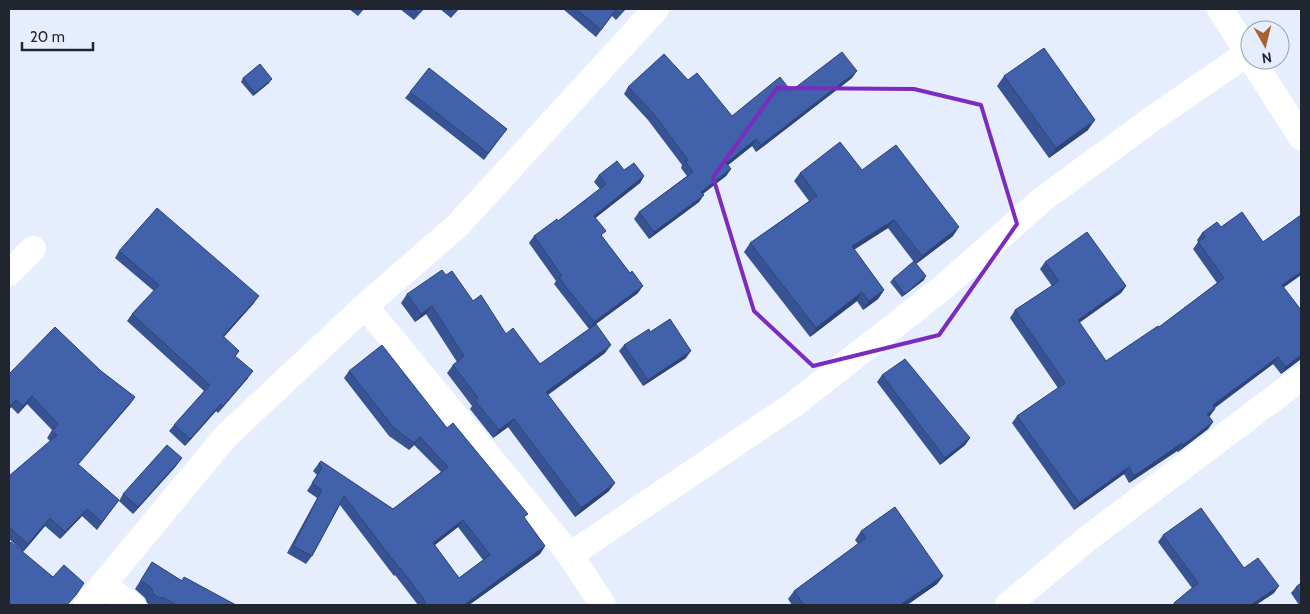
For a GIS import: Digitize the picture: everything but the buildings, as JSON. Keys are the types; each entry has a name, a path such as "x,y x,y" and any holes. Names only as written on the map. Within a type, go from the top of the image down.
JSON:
{"street":[{"path":"132,605 94,595 226,436 365,306 456,226 656,9"},
{"path":"1220,9 1240,40"},
{"path":"570,555 793,406 940,290 1043,199 1152,119 1240,62"},
{"path":"1259,70 1301,137"},
{"path":"9,273 33,249"},
{"path":"365,306 570,555 603,605"},
{"path":"1008,605 1087,540 1301,378"}],"highlighted area":[{"path":"777,88 914,89 981,105 1017,224 939,335 813,366 754,311 713,177"}]}
